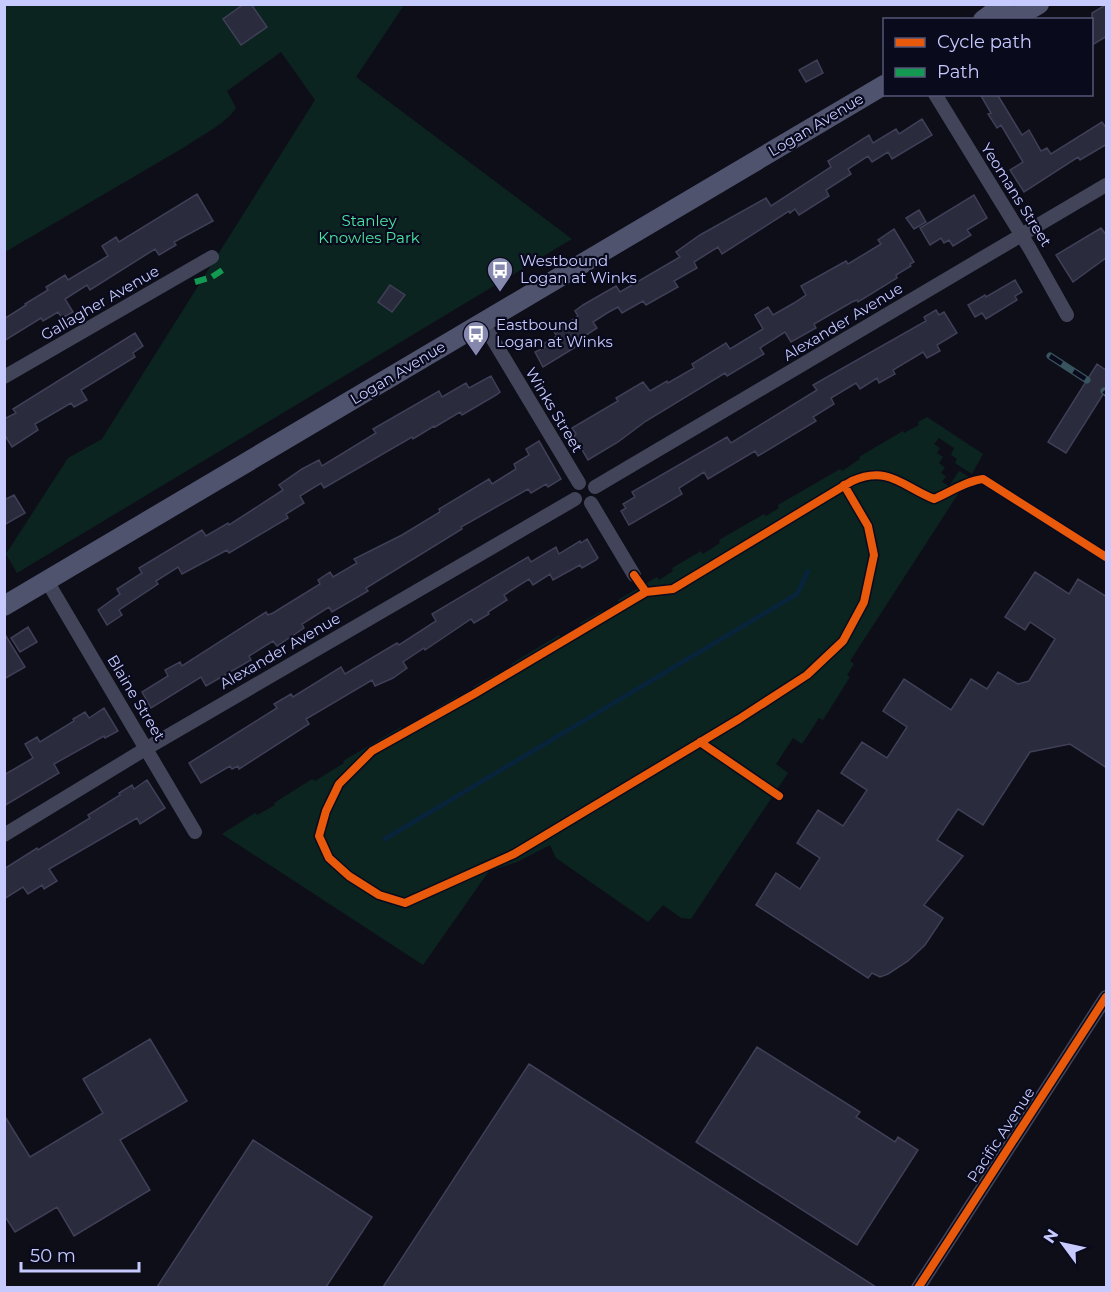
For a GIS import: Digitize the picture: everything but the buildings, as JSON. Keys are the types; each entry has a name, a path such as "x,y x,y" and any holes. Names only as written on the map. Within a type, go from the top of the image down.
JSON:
{"main road":[{"path":"986,18 1005,4"},
{"path":"1014,18 1038,4"},
{"name":"Logan Avenue","path":"6,601 47,581 883,86"}],"street":[{"name":"Yeomans Street","path":"936,96 1022,235 1067,315"},
{"name":"Alexander Avenue","path":"595,487 1107,185"},
{"name":"Gallagher Avenue","path":"4,377 212,257"},
{"name":"Winks Street","path":"483,322 579,483"},
{"path":"586,481 595,487 597,494 591,503 584,505 575,499 573,492 579,483 586,481"},
{"name":"Alexander Avenue","path":"4,835 147,748 575,499"},
{"path":"591,503 634,575"},
{"name":"Blaine Street","path":"47,581 195,832"},
{"name":"Pacific Avenue","path":"918,1287 1107,996"}],"green space":[{"name":"Stanley Knowles Park","path":"4,5 404,5 356,77 572,239 17,573 6,554 68,458 102,439 315,100 281,52 227,91 236,108 219,124 183,148 5,252"},
{"path":"927,417 983,454 972,474 955,463 957,459 951,455 954,448 939,438 934,444 940,448 937,453 943,457 939,463 945,468 941,473 946,476 942,482 949,486 959,471 969,477 850,661 854,664 847,675 850,677 823,720 819,718 802,744 793,738 776,764 788,773 691,919 681,918 663,905 648,922 556,858 550,845 517,862 489,871 423,965 222,834 255,813 257,815 275,805 274,803 312,779 315,781 344,763 343,761 401,727 402,729 457,696 459,699 474,690 473,687 512,667 511,664 559,635 561,638 581,626 580,623 603,610 605,613 620,604 618,600 657,577 659,580 673,571 672,568 701,551 703,554 720,543 719,540 764,514 766,516 779,508 778,505 840,469 842,471 860,459 859,457 903,431 904,433 919,425 918,422"}],"waterway":[{"path":"385,839 797,594 808,571"}],"railway":[{"path":"1050,356 1087,380"}],"marked path":[{"path":"195,282 212,277 227,267"}],"cycle path":[{"path":"634,575 646,592 673,589 852,481 876,475 894,479 934,499 964,484 983,479 1106,557"},
{"path":"646,592 474,694 372,751 339,784 326,811 319,836 329,858 349,876 379,895 405,903 514,854 739,719 807,675 843,641 864,602 874,555 868,526 844,485"},
{"path":"700,742 779,796"},
{"path":"918,1288 1106,997"}],"place":[{"name":"Westbound Logan at Winks","path":"500,293"},
{"name":"Eastbound Logan at Winks","path":"476,357"}]}
